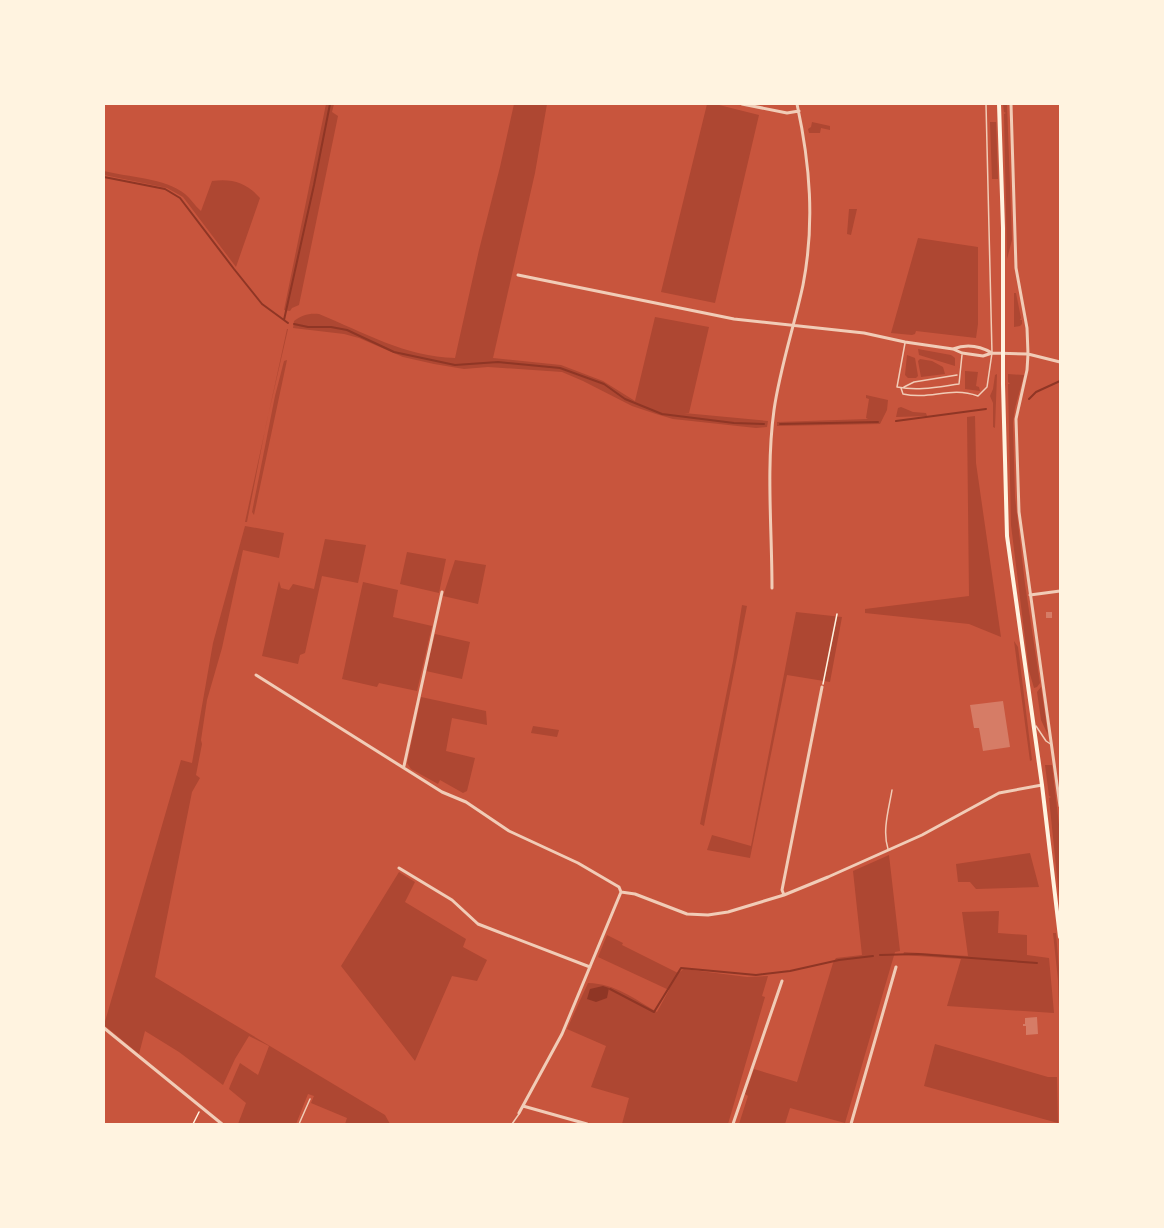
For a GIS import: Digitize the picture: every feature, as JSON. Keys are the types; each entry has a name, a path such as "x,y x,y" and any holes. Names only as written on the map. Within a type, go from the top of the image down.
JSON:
{"main road":[{"path":"999,104 1003,217 1007,536 1042,785 1060,937"}],"street":[{"path":"742,104 787,113 799,111"},
{"path":"772,588 773,420 802,286 810,232 809,169 797,104"},
{"path":"1011,104 1016,268 1027,328 1028,354 1016,431 1020,520 1060,806"},
{"path":"518,275 734,319 864,333 983,356 992,353 1028,354 1060,362"},
{"path":"953,349 961,346 983,348 992,353"},
{"path":"1030,595 1060,591"},
{"path":"404,766 442,592"},
{"path":"256,675 442,792 466,802 509,831 578,863 619,887 621,892 561,1034 519,1113"},
{"path":"784,895 782,890 822,687"},
{"path":"621,892 635,894 680,912 694,915 728,912 784,895 889,850 999,793 1042,785"},
{"path":"399,868 452,900 478,924 590,967"},
{"path":"851,1125 896,967"},
{"path":"733,1125 782,981"},
{"path":"104,1028 222,1125"},
{"path":"523,1106 587,1125"}],"lane":[{"path":"902,388 903,394 916,397 959,391 978,396 985,391 989,383 992,353 987,104"},
{"path":"905,342 897,387 902,388 915,390 959,384 958,375 962,353"},
{"path":"902,388 914,382 958,375"},
{"path":"1032,720 1046,741 1053,745"},
{"path":"889,850 886,829 892,790"},
{"path":"299,1125 310,1099"},
{"path":"512,1125 519,1113"}],"path":[{"path":"822,687 837,614"},
{"path":"193,1125 201,1107"}],"shaded area":[{"path":"326,104 334,104 332,112 338,116 299,305 290,311 284,310"},
{"path":"514,104 547,104 535,173 493,358 561,365 603,381 635,401 655,317 709,327 689,413 684,413 768,421 767,427 756,428 673,419 632,406 562,372 488,367 464,369 403,357 344,334 293,328 294,321 300,317 319,314 402,348 437,357 455,358"},
{"path":"707,104 759,115 715,303 661,292"},
{"path":"1003,104 1007,104 1012,240 1007,259 1004,114 1006,113"},
{"path":"812,122 830,126 830,130 821,128 820,133 809,133 808,129"},
{"path":"990,122 996,122 998,179 992,179"},
{"path":"104,171 168,184 185,194 201,211 212,181 233,181 250,189 260,198 236,267 183,197 167,188 104,175"},
{"path":"849,209 857,209 851,235 847,234"},
{"path":"918,238 978,247 976,338 916,331 912,335 891,333"},
{"path":"1014,293 1016,293 1022,324 1014,327"},
{"path":"287,329 288,329 268,416"},
{"path":"918,349 951,355 955,358 955,366 919,355"},
{"path":"907,355 915,358 918,376 916,378 908,378 905,375"},
{"path":"920,359 932,361 943,367 945,374 921,377 918,361"},
{"path":"287,360 254,515 252,512 275,396 284,361"},
{"path":"965,371 978,372 976,386 980,391 965,389"},
{"path":"997,374 995,428 993,427 993,403 990,396"},
{"path":"1008,374 1024,375 1013,423 1015,497 1040,683 1034,688 1029,671 1011,525 1008,384 1010,384"},
{"path":"866,395 888,400 887,410 880,424 777,426 777,422 868,419 866,418 869,399"},
{"path":"898,408 913,412 926,413 927,416 896,417"},
{"path":"975,416 976,463 1001,637 969,624 865,613 865,609 969,596 967,417"},
{"path":"265,430 247,522 245,522"},
{"path":"245,526 284,533 279,558 243,550 222,648 207,700 196,775 200,778 192,792 155,977 385,1115 390,1124 345,1124 347,1118 311,1103 314,1096 308,1094 296,1124 238,1124 246,1103 229,1089 230,1086 240,1063 258,1075 269,1046 249,1036 223,1085 179,1052 145,1031 139,1054 104,1025 181,760 192,763 213,643"},
{"path":"325,539 366,545 358,583 322,576 305,653 300,655 298,664 262,656 279,581 281,588 289,590 293,584 314,589"},
{"path":"407,552 446,559 439,593 400,584"},
{"path":"455,560 486,565 478,604 443,596"},
{"path":"363,582 398,590 393,617 432,626 417,691 379,683 377,687 342,679"},
{"path":"742,605 747,606 704,826 700,824"},
{"path":"796,612 842,617 830,682 787,675 750,858 707,850 712,835 751,846"},
{"path":"435,634 470,642 462,679 426,671"},
{"path":"1014,641 1018,647 1032,760 1030,761"},
{"path":"1041,687 1048,735 1041,720 1037,692"},
{"path":"421,697 486,711 487,725 452,718 446,751 475,758 467,791 463,793 440,780 438,784 411,769 407,763"},
{"path":"533,726 559,730 557,737 531,733"},
{"path":"1045,765 1052,765 1060,833 1060,906 1049,798 1051,797"},
{"path":"1030,853 1039,887 976,889 970,882 958,882 956,864"},
{"path":"889,855 900,951 895,952 845,1123 790,1108 785,1124 739,1124 748,1096 745,1094 754,1069 797,1082 833,963 836,958 862,955 853,871"},
{"path":"399,872 415,882 405,902 466,939 463,947 487,960 477,981 452,976 415,1061 341,966"},
{"path":"999,911 998,933 1027,935 1027,955 1049,958 1054,1013 947,1006 961,959 903,955 904,952 968,956 962,912"},
{"path":"1053,933 1056,933 1060,980 1060,1035 1058,980"},
{"path":"607,935 678,973 684,969 747,977 768,976 762,996 765,997 728,1124 622,1124 629,1098 591,1087 606,1046 567,1029 588,983 616,989 657,1012 669,990 598,957"},
{"path":"603,986 609,988 607,998 596,1002 587,999 590,989"},
{"path":"935,1044 1048,1077 1057,1077 1058,1123 924,1086"}],"building":[{"path":"1046,612 1052,612 1052,618 1046,618"},
{"path":"1003,701 1010,747 983,751 979,728 974,728 970,705"},
{"path":"1037,1017 1038,1034 1026,1035 1026,1026 1023,1026 1025,1018"}],"waterway":[{"path":"284,320 330,104"},
{"path":"104,177 165,189 180,198 262,304 288,323"},
{"path":"294,324 347,330 394,352 455,365 498,362 560,368 604,384 625,399 662,414 734,423 764,424"},
{"path":"1029,399 1036,392 1060,381"},
{"path":"896,421 986,409"},
{"path":"780,424 878,422"},
{"path":"880,955 918,954 1037,963"},
{"path":"610,989 654,1012 681,968 756,975 873,956"}]}
